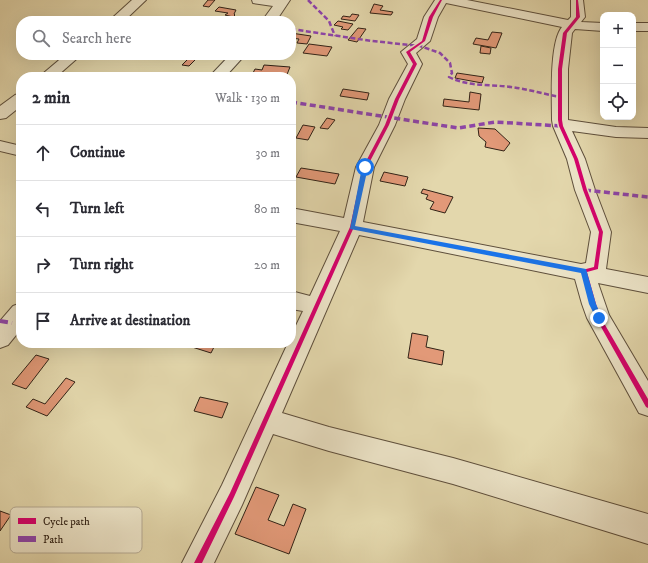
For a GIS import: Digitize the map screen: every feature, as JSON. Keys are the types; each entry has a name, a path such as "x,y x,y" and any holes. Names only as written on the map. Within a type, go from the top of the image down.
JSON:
{"street":[{"path":"122,16 140,0"},
{"path":"258,0 282,2"},
{"path":"198,563 232,495 352,227 365,167 387,125 397,99 415,64 408,52 423,41 431,17 441,0"},
{"path":"448,0 571,25 600,27"},
{"path":"577,0 578,17 565,33 560,69 561,124 576,159 585,190 601,232 596,268 584,271"},
{"path":"272,16 282,2"},
{"path":"636,27 648,27"},
{"path":"53,72 68,60"},
{"path":"222,72 233,60"},
{"path":"0,114 16,102"},
{"path":"561,124 616,132 648,133"},
{"path":"0,146 16,150"},
{"path":"296,216 584,271 648,285"},
{"path":"584,271 593,304 599,318 648,405"},
{"path":"296,301 317,306"},
{"path":"0,338 16,318"},
{"path":"266,420 329,439 453,471 648,529"}],"building":[{"path":"208,0 215,0 209,7 203,6"},
{"path":"374,4 383,6 380,10 393,12 391,15 370,13"},
{"path":"219,7 236,10 234,16 225,15 228,13 215,11"},
{"path":"352,14 359,15 355,21 341,19 343,16 350,17"},
{"path":"338,21 353,24 348,30 341,29 343,27 334,25"},
{"path":"358,28 366,29 357,42 348,40"},
{"path":"492,32 502,33 496,48 473,44 476,38 488,40"},
{"path":"296,34 311,36 307,44 297,43 299,39 296,39"},
{"path":"309,44 332,47 327,56 303,53"},
{"path":"481,46 491,48 490,54 480,53"},
{"path":"187,60 195,60 189,66 182,65"},
{"path":"264,65 290,67 288,72 254,72 255,69 262,70"},
{"path":"457,73 484,77 482,83 455,78"},
{"path":"343,89 369,93 367,100 340,96"},
{"path":"470,92 481,94 479,110 443,106 444,99 469,102"},
{"path":"327,118 335,120 328,129 320,128"},
{"path":"303,125 315,127 308,140 296,138"},
{"path":"478,128 495,129 510,143 504,151 485,147 486,142 479,136"},
{"path":"301,168 339,174 335,184 296,177"},
{"path":"384,172 408,177 405,186 380,181"},
{"path":"423,189 453,197 445,213 430,209 434,202 426,199 428,195 421,193"},
{"path":"412,333 428,336 426,347 444,351 442,365 408,358"},
{"path":"195,348 214,348 211,353"},
{"path":"36,355 49,359 26,389 12,384"},
{"path":"66,378 75,382 47,416 26,407 33,399 45,404"},
{"path":"200,397 228,403 222,418 194,411"},
{"path":"256,487 279,495 268,520 284,526 293,504 306,509 289,554 235,534"},
{"path":"0,511 10,515 10,516 0,531"}],"marked path":[{"path":"308,0 329,21 335,36"},
{"path":"296,30 372,41 420,46 440,53 450,63 452,73 449,77 464,83 512,87 560,97"},
{"path":"296,103 458,128 495,122 561,126"},
{"path":"585,190 648,197"},
{"path":"0,321 12,323"}],"cycle path":[{"path":"198,563 232,495 352,227 365,167 387,125 397,99 415,64 408,52 423,41 431,17 441,0"},
{"path":"577,0 578,17 565,33 560,69 560,120 561,126 576,159 585,190 601,232 596,268 584,271 593,304 599,318 648,405"}],"route":[{"path":"365,167 352,227 584,271 593,304 599,318"}]}
